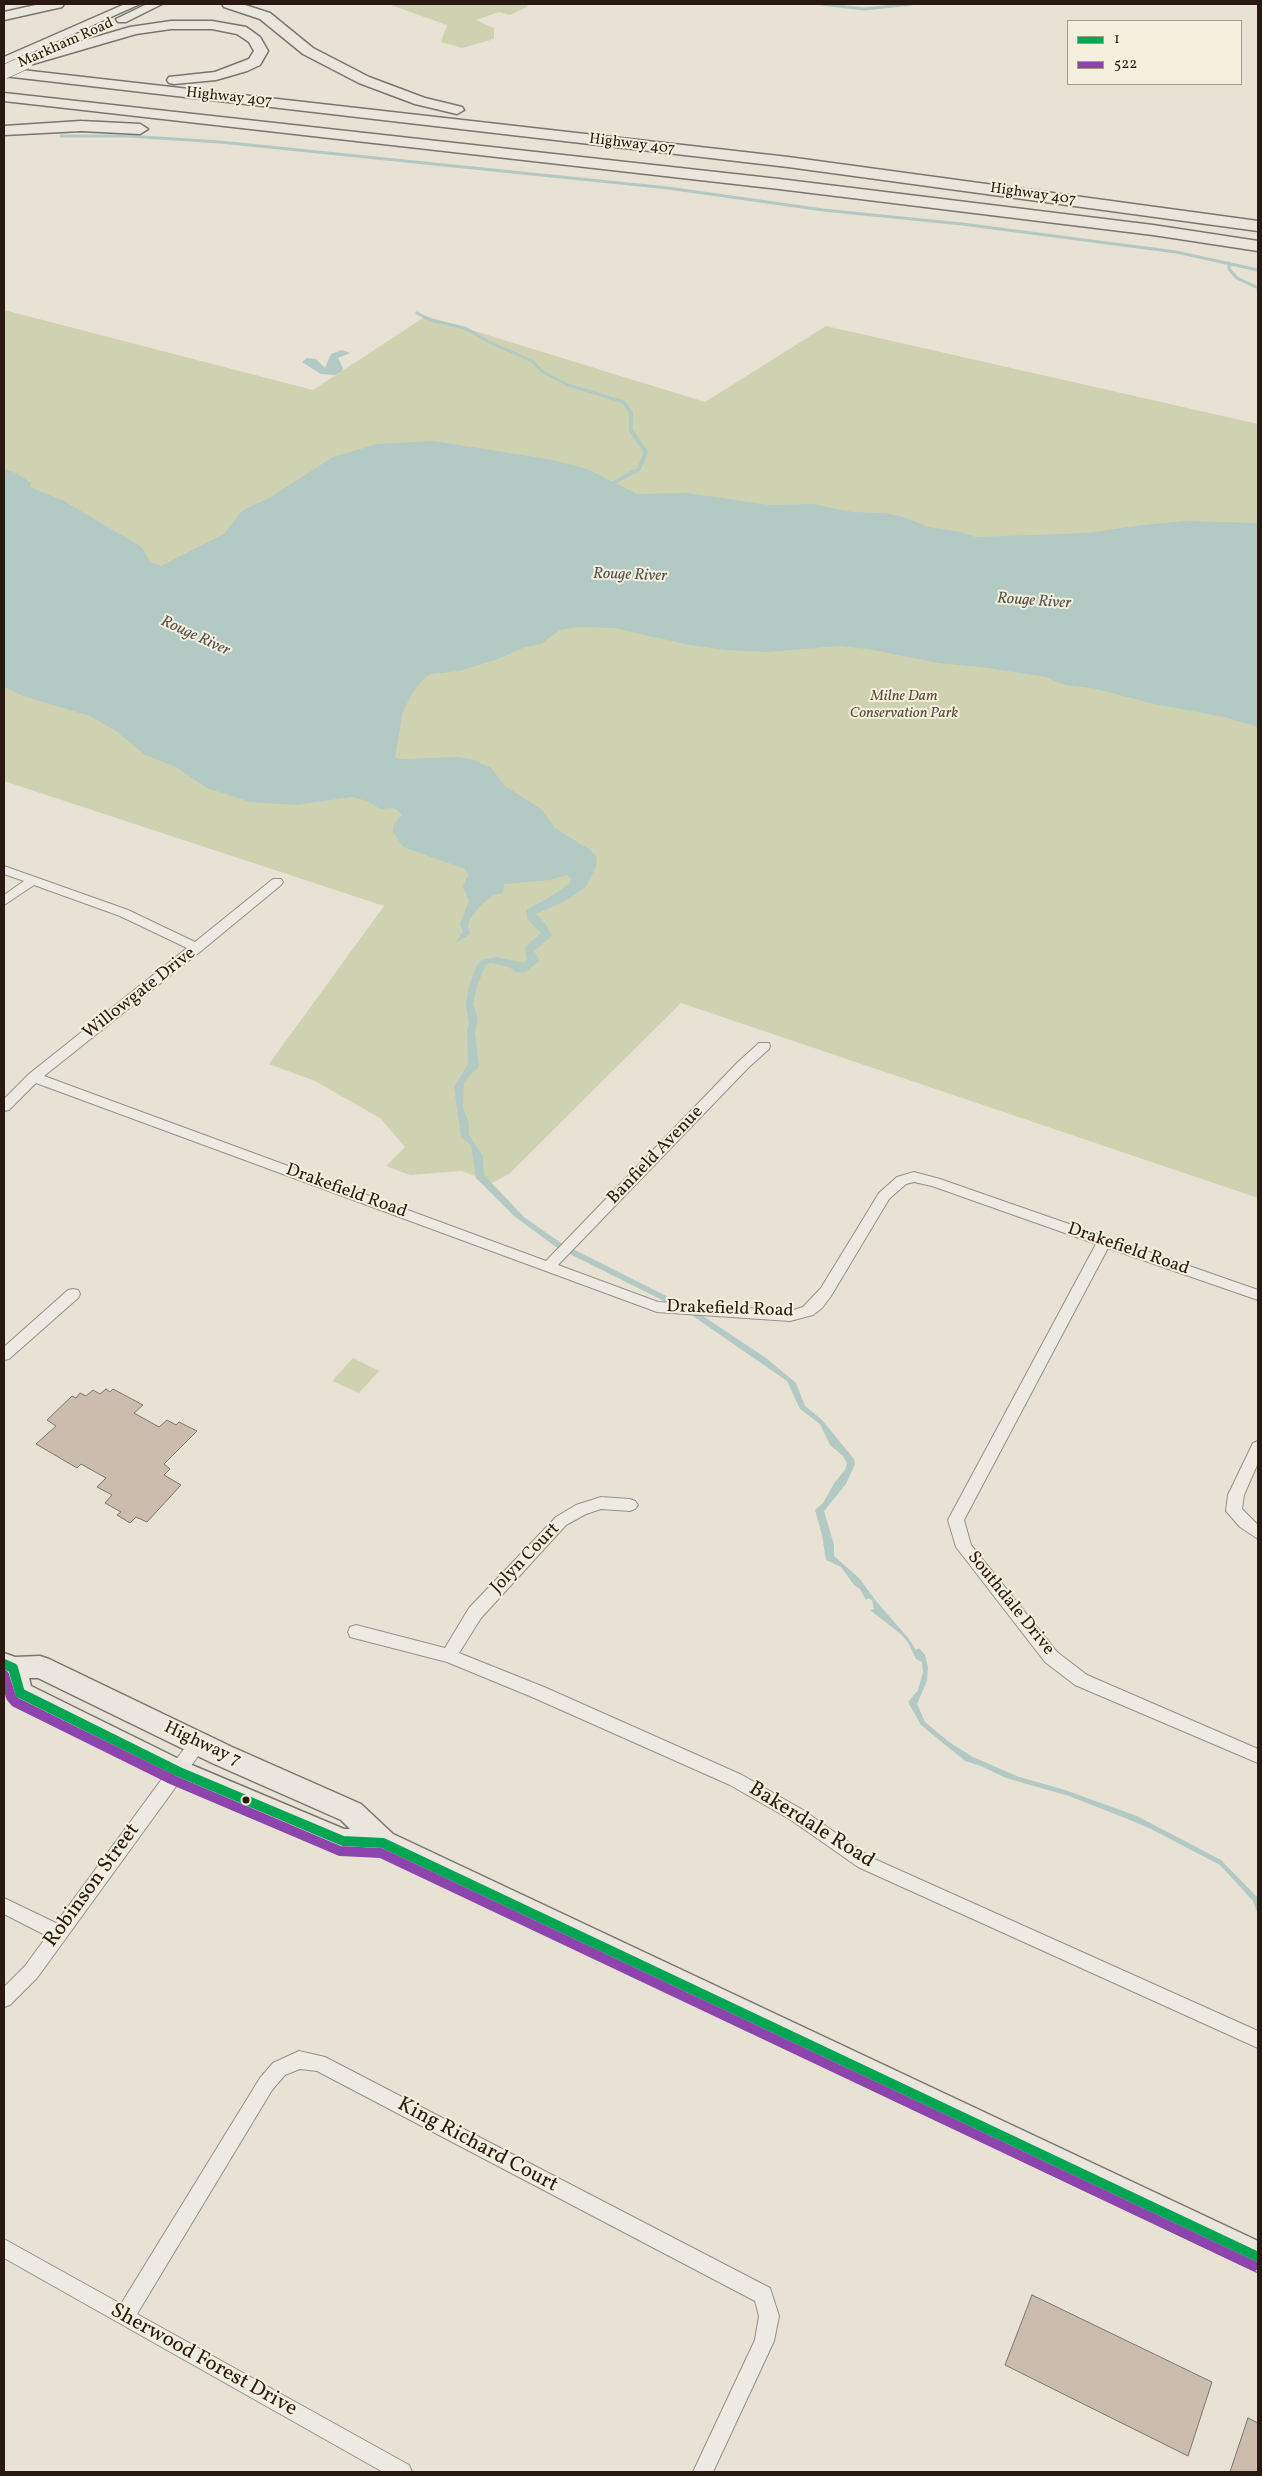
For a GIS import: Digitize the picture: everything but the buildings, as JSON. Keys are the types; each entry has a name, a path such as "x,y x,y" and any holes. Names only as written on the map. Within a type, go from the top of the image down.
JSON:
{"highway":[{"path":"4,16 57,4"},
{"path":"229,4 265,16 308,51 336,67 393,92 420,101 473,114 719,147 788,162"},
{"path":"26,62 136,30 171,25 212,25 241,30 255,40 261,51 255,62 242,68 196,80 147,82 55,78"},
{"name":"Highway 407","path":"5,66 55,78 788,162 1258,226"},
{"name":"Highway 407","path":"4,96 701,176 1133,228 1258,246"},
{"path":"4,131 81,126 156,130"},
{"path":"174,131 701,176"}],"main road":[{"name":"Markham Road","path":"5,66 134,4"},
{"name":"Markham Road","path":"5,66 26,62 156,4"},
{"name":"Highway 7","path":"383,1844 343,1841 177,1770 20,1693 8,1666 40,1667 198,1743 351,1812 383,1844 1258,2257"}],"street":[{"path":"4,870 124,913 197,948"},
{"path":"4,900 33,880"},
{"name":"Willowgate Drive","path":"4,1107 34,1077 278,882"},
{"name":"Banfield Avenue","path":"548,1267 743,1065 764,1046"},
{"name":"Drakefield Road","path":"34,1077 657,1307 679,1310 799,1314 817,1304 826,1292 884,1196 902,1180 914,1177 935,1182 1258,1296"},
{"name":"Southdale Drive","path":"1104,1242 974,1490 956,1520 964,1547 1052,1657 1081,1680 1258,1756"},
{"path":"4,1356 73,1294"},
{"path":"1258,1447 1236,1495 1234,1511 1244,1523 1258,1533"},
{"name":"Jolyn Court","path":"449,1656 475,1614 561,1521 581,1509 601,1503 630,1505"},
{"name":"Bakerdale Road","path":"356,1632 449,1656 538,1692 736,1780 797,1815 864,1862 1258,2040"},
{"path":"177,1770 198,1743"},
{"name":"Robinson Street","path":"4,1998 31,1972 177,1770"},
{"path":"4,1906 58,1933"},
{"name":"King Richard Court","path":"124,2317 266,2084 279,2069 299,2060 319,2063 763,2295 769,2316 764,2341 703,2472"},
{"name":"Sherwood Forest Drive","path":"4,2248 402,2472"}],"green space":[{"path":"388,4 522,4 529,6 510,15 499,12 476,20 494,28 494,39 462,48 441,42 447,25"},
{"name":"Milne Dam Conservation Park","path":"4,310 313,390 426,316 705,402 826,326 1258,424 1258,1198 681,1003 509,1174 492,1183 462,1171 410,1175 386,1166 405,1147 380,1118 315,1081 269,1064 384,906 4,781"},
{"path":"353,1358 379,1371 359,1393 332,1381"}],"water":[{"path":"342,350 350,353 338,358 343,368 342,371 335,375 321,374 302,362 307,358 316,359 325,368 331,354"},
{"name":"Rouge River","path":"434,441 553,460 587,469 637,494 687,493 770,505 813,504 852,512 885,513 903,517 929,527 960,532 976,537 1087,533 1185,521 1258,523 1258,727 1224,717 1154,704 1092,688 1064,685 1046,677 939,663 868,649 838,646 768,652 725,650 690,645 614,628 578,627 560,630 541,644 525,647 498,659 459,671 431,674 425,677 413,692 403,711 395,757 401,759 458,757 472,759 491,768 505,786 541,809 555,828 590,850 597,857 596,867 586,887 565,901 536,914 546,924 552,936 534,951 540,961 525,972 517,973 509,967 490,963 485,966 477,986 473,1005 478,1018 475,1033 479,1066 464,1082 463,1108 469,1123 469,1135 483,1156 484,1175 524,1217 561,1243 694,1310 766,1358 796,1383 805,1406 822,1420 854,1459 855,1464 846,1484 824,1511 834,1545 834,1556 859,1578 916,1650 919,1648 925,1655 928,1667 927,1681 917,1704 925,1722 949,1742 973,1757 1019,1777 1062,1789 1137,1816 1221,1860 1258,1898 1258,1915 1253,1901 1220,1865 1151,1829 1125,1818 1069,1796 1006,1778 981,1766 965,1761 921,1725 908,1702 918,1690 923,1672 922,1662 916,1659 909,1644 902,1635 870,1610 874,1609 872,1600 868,1598 866,1600 860,1589 854,1585 841,1567 826,1560 815,1510 823,1503 835,1482 845,1470 847,1463 843,1456 830,1445 820,1424 800,1409 787,1381 690,1314 556,1247 514,1216 476,1178 471,1145 461,1137 454,1087 468,1064 467,1030 469,1025 466,1006 468,989 477,965 485,959 497,957 524,963 527,960 525,947 541,933 527,919 526,910 570,883 571,878 567,875 550,880 504,884 503,893 493,895 480,906 470,919 468,926 470,934 458,942 456,941 463,932 460,924 469,901 463,886 468,875 465,869 403,847 393,832 394,824 402,815 397,810 392,808 380,809 367,801 352,797 296,805 250,802 207,788 176,767 145,755 116,731 90,716 23,696 4,687 4,469 16,473 31,483 30,487 62,500 140,546 150,562 161,566 224,534 242,511 271,497 333,457 377,444"}],"waterway":[{"path":"821,4 864,9 912,4"},
{"path":"61,136 128,136 220,142 668,188 823,210 962,224 1176,252 1229,264"},
{"path":"1229,264 1258,270"},
{"path":"1229,264 1229,269 1237,278 1258,288"},
{"path":"417,313 430,320 465,328 489,342 532,361 543,372 568,385 624,402 626,406"},
{"path":"613,483 639,469 646,452 631,430 631,413 626,405"}],"transit line":[{"name":"1","path":"4,1664 13,1668 20,1693 177,1771 343,1841 383,1843 1258,2257"},
{"name":"522","path":"4,1675 11,1697 15,1702 173,1780 340,1851 381,1853 1254,2266"}]}
